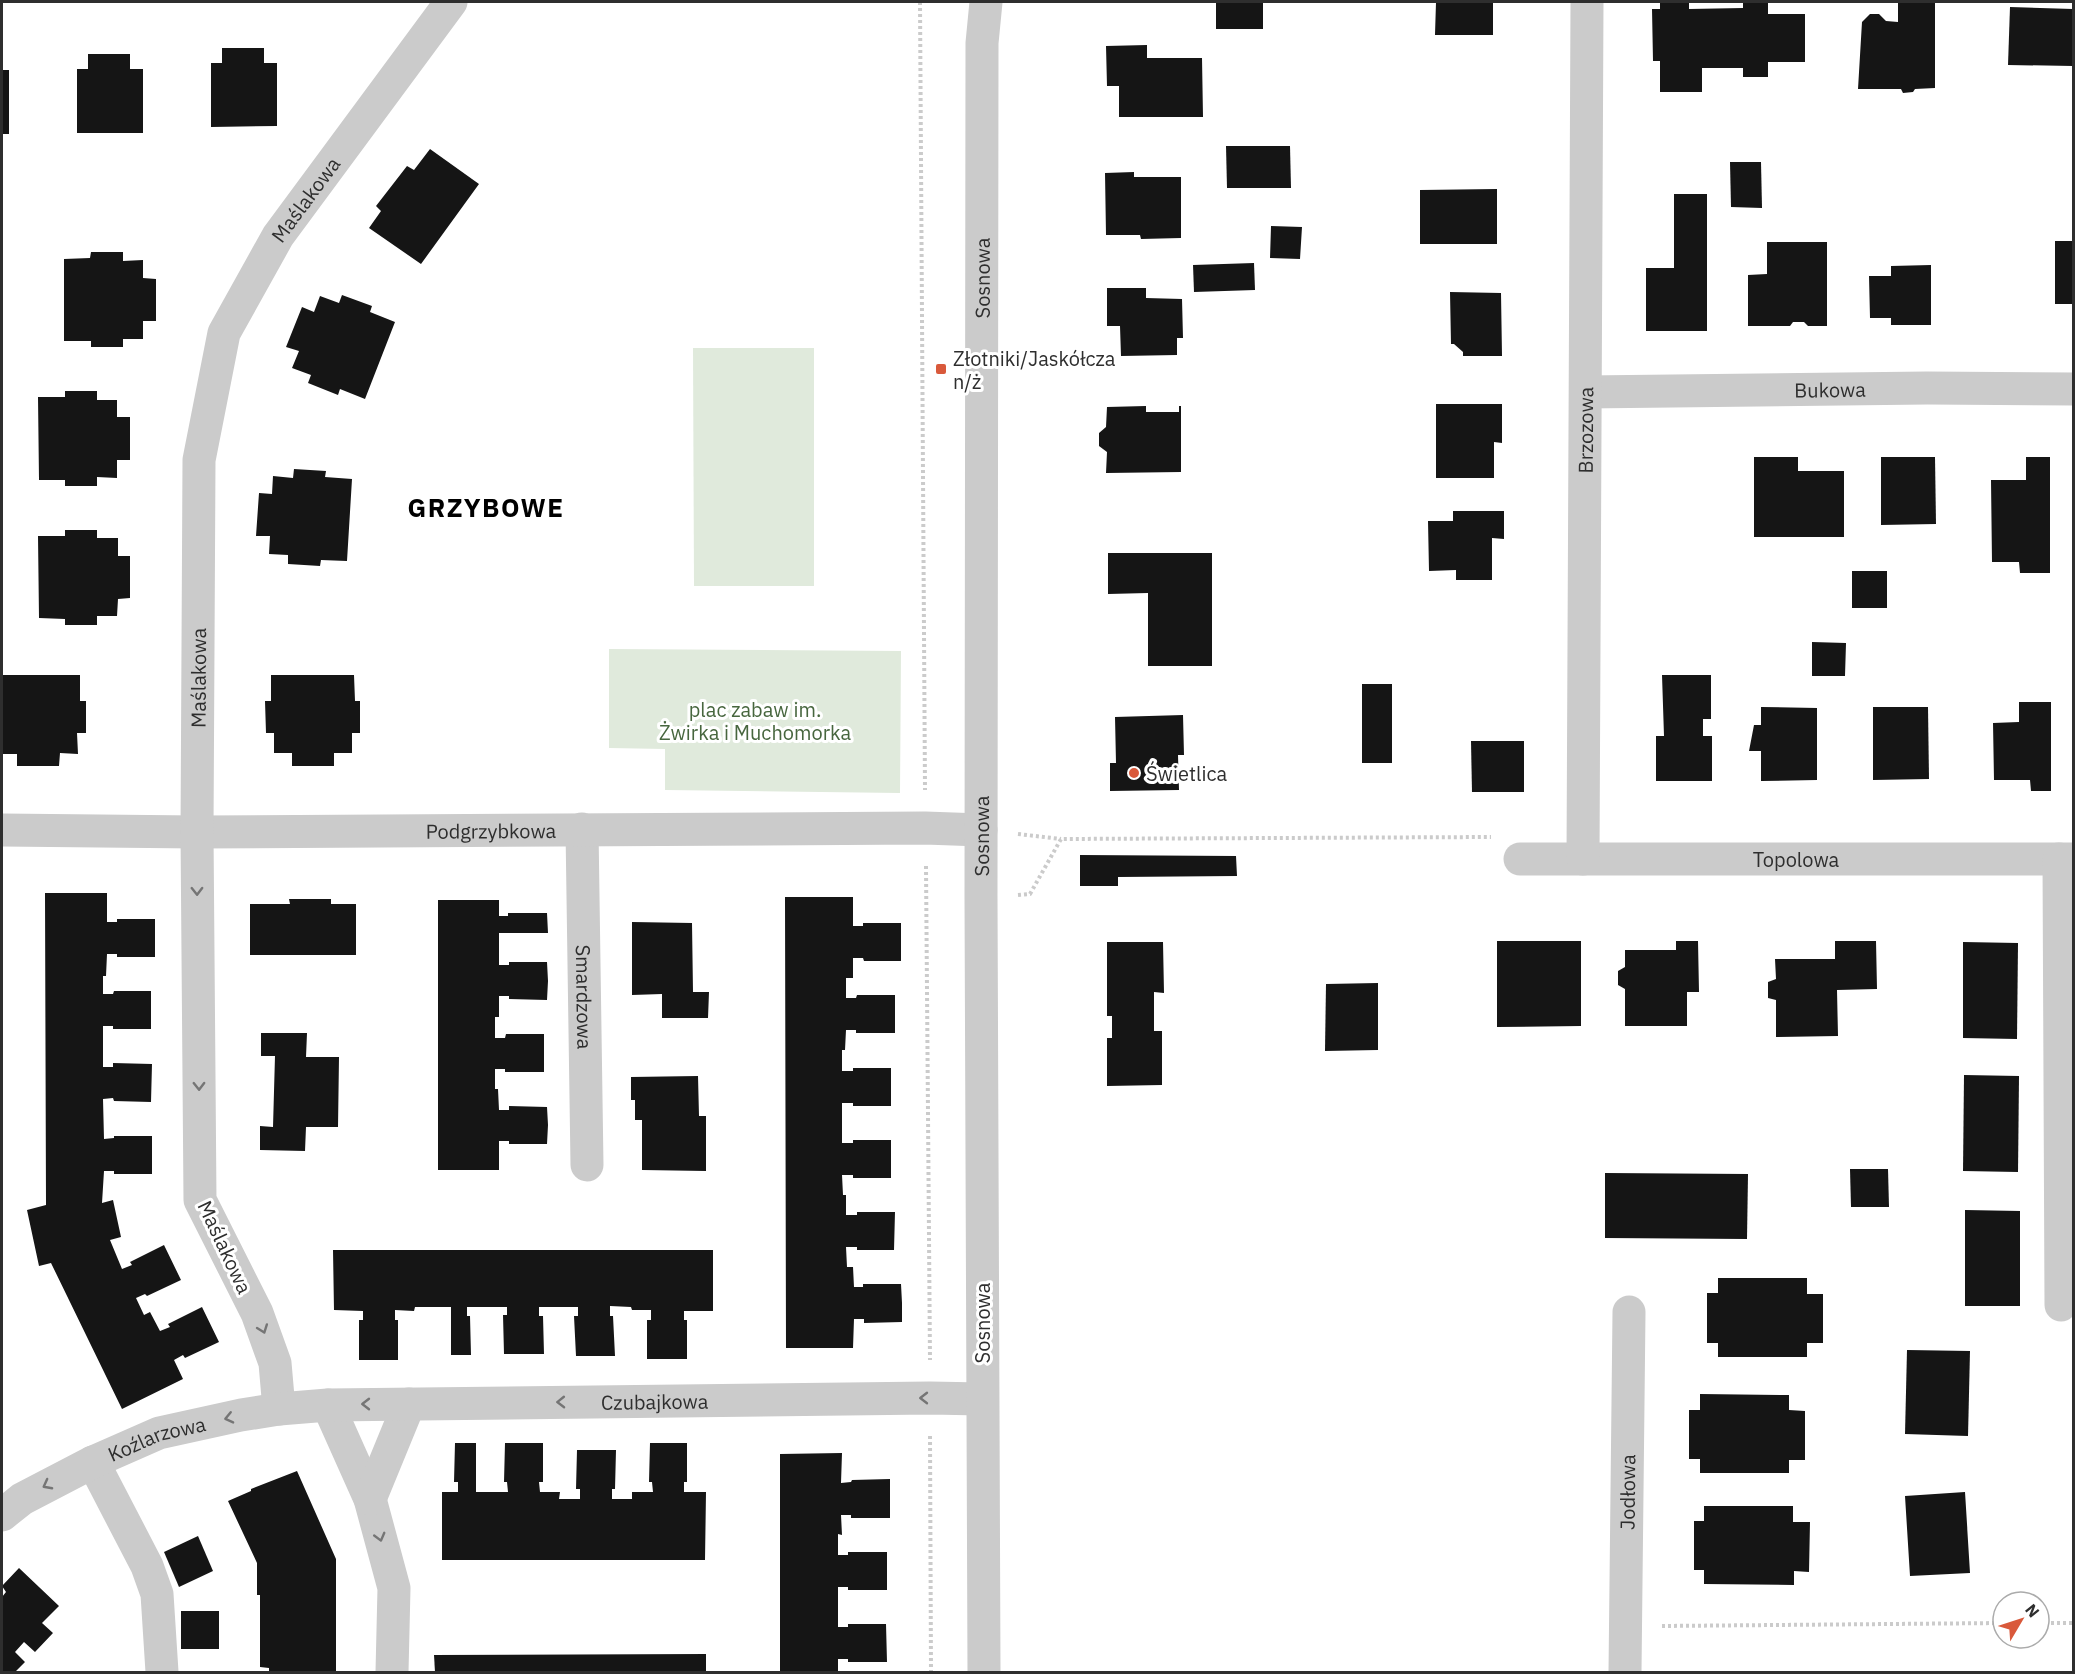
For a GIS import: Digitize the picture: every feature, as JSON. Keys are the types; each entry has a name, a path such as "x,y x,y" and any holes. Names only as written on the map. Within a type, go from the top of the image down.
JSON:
{"street":[{"name":"Maślakowa","path":"279,1409 275,1363 256,1313 200,1200 197,832 199,460 224,333 278,236 451,2"},
{"name":"Sosnowa","path":"984,1672 981,830 982,67 986,2"},
{"name":"Brzozowa","path":"1583,859 1587,2"},
{"name":"Bukowa","path":"1586,392 1927,388 2073,389"},
{"name":"Podgrzybkowa","path":"2,830 197,832 582,829 981,830"},
{"name":"Smardzowa","path":"582,829 587,1165"},
{"name":"Topolowa","path":"1520,859 2066,859"},
{"path":"2061,1305 2066,859"},
{"name":"Jodłowa","path":"1625,1672 1629,1312"},
{"name":"Czubajkowa","path":"328,1405 982,1399"},
{"path":"370,1499 409,1404"},
{"name":"Koźlarzowa","path":"2,1515 22,1498 93,1462 159,1433 279,1409 328,1405"},
{"path":"328,1405 370,1499 393,1588 392,1672"},
{"path":"93,1462 147,1566 157,1594 162,1672"}],"path":[{"path":"1625,1626 1991,1623"},
{"path":"2051,1623 2073,1623"}],"green space":[{"path":"693,348 814,348 814,586 694,586"},
{"name":"plac zabaw im. Żwirka i Muchomorka","path":"609,649 901,651 900,793 665,790 665,749 609,748"}],"building":[{"path":"1216,2 1263,2 1263,29 1216,29"},
{"path":"1436,2 1493,2 1493,35 1435,35"},
{"path":"1660,2 1689,2 1689,9 1743,8 1743,2 1768,2 1768,14 1805,14 1805,62 1768,62 1768,77 1743,77 1743,68 1702,68 1702,92 1660,92 1660,61 1653,61 1652,9 1660,9"},
{"path":"1898,2 1935,2 1935,88 1915,89 1913,92 1903,93 1901,89 1858,89 1862,22 1870,14 1879,14 1886,21 1898,22"},
{"path":"2010,7 2073,9 2073,66 2008,65"},
{"path":"1147,45 1147,58 1202,58 1203,117 1119,117 1119,86 1107,86 1106,46"},
{"path":"222,48 264,48 264,63 277,63 277,126 211,127 211,63 222,63"},
{"path":"88,54 130,54 130,69 143,69 143,133 77,133 77,69 88,69"},
{"path":"2,70 9,70 9,134 2,134"},
{"path":"1226,146 1290,146 1291,188 1227,188"},
{"path":"430,149 479,184 421,264 369,228 381,211 376,206 407,166 414,170"},
{"path":"1730,162 1761,162 1762,208 1731,207"},
{"path":"1134,172 1134,177 1181,177 1181,238 1141,239 1140,235 1106,235 1105,173"},
{"path":"1497,189 1497,244 1420,244 1420,190"},
{"path":"1674,194 1707,194 1707,331 1646,331 1646,268 1674,268"},
{"path":"1271,226 1302,227 1300,259 1270,258"},
{"path":"2055,241 2073,241 2073,304 2055,304"},
{"path":"1767,242 1827,242 1827,326 1808,326 1804,322 1793,322 1790,326 1748,326 1748,275 1767,274"},
{"path":"91,252 123,252 123,261 143,260 143,278 156,279 156,321 143,321 143,339 123,339 123,347 91,347 91,341 64,341 64,259 90,258"},
{"path":"1254,263 1255,290 1194,292 1193,265"},
{"path":"1931,265 1931,325 1891,325 1891,318 1870,318 1869,276 1891,276 1891,266"},
{"path":"1107,288 1146,288 1146,298 1182,299 1183,338 1177,338 1177,355 1121,356 1120,326 1107,326"},
{"path":"1450,292 1501,293 1502,356 1463,356 1463,352 1451,344"},
{"path":"342,295 372,306 370,312 395,322 365,399 340,389 338,395 308,383 311,375 292,368 299,351 286,347 302,307 314,312 320,296 339,303"},
{"path":"65,391 97,391 97,400 117,400 117,417 130,417 130,460 117,460 117,478 97,477 97,486 65,486 65,480 39,480 38,397 65,397"},
{"path":"1436,404 1502,404 1502,443 1494,442 1494,478 1436,478"},
{"path":"1146,406 1146,412 1179,412 1179,406 1181,406 1181,472 1106,473 1107,452 1099,446 1099,433 1106,427 1107,407"},
{"path":"1754,457 1798,457 1798,471 1844,471 1844,537 1754,537"},
{"path":"1881,457 1935,457 1936,524 1881,525"},
{"path":"2026,457 2050,457 2050,573 2020,573 2019,562 1992,562 1991,480 2026,480"},
{"path":"294,469 326,471 325,477 352,479 347,561 321,560 320,566 288,564 288,555 269,554 270,536 256,536 259,493 272,494 273,476 293,478"},
{"path":"1453,511 1504,511 1504,539 1492,538 1492,580 1456,580 1456,570 1429,571 1428,521 1453,521"},
{"path":"65,530 97,530 97,538 118,538 118,556 130,556 130,598 118,599 117,616 97,616 97,625 65,625 65,619 39,618 38,536 65,536"},
{"path":"1108,553 1212,553 1212,666 1148,666 1148,593 1108,594"},
{"path":"1852,571 1887,571 1887,608 1852,608"},
{"path":"1812,642 1846,643 1845,676 1812,676"},
{"path":"2,675 80,675 80,701 86,701 86,733 77,733 78,754 60,753 59,766 17,766 17,754 2,754"},
{"path":"271,675 354,675 355,701 360,701 360,733 352,733 352,753 334,753 334,766 292,766 292,753 274,753 274,733 266,733 265,701 271,701"},
{"path":"1662,675 1711,675 1711,719 1703,719 1703,736 1712,736 1712,781 1656,781 1656,736 1664,736"},
{"path":"1362,684 1392,684 1392,763 1362,763"},
{"path":"2019,702 2051,702 2051,791 2031,791 2030,780 1994,780 1993,723 2019,722"},
{"path":"1761,707 1817,708 1817,780 1761,781 1761,751 1749,751 1754,725 1761,725"},
{"path":"1873,707 1928,707 1929,779 1873,780"},
{"path":"1183,715 1184,755 1178,755 1179,790 1110,791 1110,763 1116,763 1115,717"},
{"path":"1471,741 1524,741 1524,792 1472,792"},
{"path":"1080,855 1236,856 1237,876 1118,877 1118,886 1080,886"},
{"path":"45,893 107,893 107,922 117,922 117,919 155,919 155,957 117,957 117,954 107,954 106,976 103,976 103,994 113,994 114,991 151,991 151,1029 113,1029 113,1026 103,1026 103,1067 113,1067 113,1063 152,1064 151,1102 103,1099 104,1139 114,1138 114,1136 152,1136 152,1174 114,1174 114,1171 104,1171 102,1203 113,1200 121,1237 110,1240 122,1269 132,1265 130,1262 164,1245 181,1280 147,1296 145,1294 136,1298 144,1315 150,1312 160,1331 170,1327 168,1324 202,1307 219,1342 185,1358 183,1355 174,1360 183,1379 122,1409 51,1263 39,1266 27,1210 46,1205"},
{"path":"785,897 853,897 853,926 863,926 863,923 901,923 901,961 864,961 863,958 853,958 853,978 846,978 846,998 856,998 857,995 895,995 895,1033 856,1033 856,1030 846,1030 845,1050 842,1050 842,1071 853,1071 853,1068 891,1068 891,1106 853,1106 853,1103 842,1103 842,1143 853,1143 853,1140 891,1140 891,1178 853,1178 853,1175 842,1175 843,1195 846,1195 846,1215 857,1215 857,1212 895,1212 894,1250 857,1250 857,1247 846,1247 847,1267 853,1267 854,1287 863,1287 863,1284 901,1284 902,1303 902,1322 864,1323 864,1319 854,1319 853,1348 786,1348"},
{"path":"289,899 331,899 331,904 356,904 356,955 250,955 250,904 290,904"},
{"path":"438,900 499,900 499,916 508,916 508,913 547,913 548,933 499,933 499,965 509,965 509,962 547,962 548,981 547,1000 509,999 509,996 499,996 499,1017 495,1017 495,1038 505,1038 506,1034 544,1034 544,1072 505,1072 505,1069 495,1069 495,1089 498,1089 499,1110 509,1110 509,1106 547,1107 548,1125 547,1144 509,1144 509,1141 499,1141 499,1170 438,1170"},
{"path":"632,922 692,923 693,992 709,992 708,1018 662,1018 662,994 632,995"},
{"path":"1497,941 1581,941 1581,1026 1497,1027"},
{"path":"1676,941 1698,941 1699,992 1687,992 1687,1026 1625,1026 1625,989 1618,985 1618,971 1625,967 1625,950 1676,950"},
{"path":"1835,941 1876,941 1877,989 1837,990 1838,1036 1776,1037 1776,1000 1768,998 1768,982 1776,979 1775,959 1835,959"},
{"path":"1107,942 1163,942 1164,993 1154,992 1154,1031 1162,1031 1162,1085 1107,1086 1107,1038 1112,1038 1112,1016 1107,1016"},
{"path":"1963,942 2018,943 2017,1039 1963,1038"},
{"path":"1378,983 1378,1050 1325,1051 1326,984"},
{"path":"261,1033 307,1033 306,1057 339,1057 338,1127 306,1127 305,1151 260,1150 260,1126 273,1127 275,1056 261,1056"},
{"path":"1964,1075 2019,1076 2018,1172 1963,1171"},
{"path":"698,1076 699,1116 706,1116 706,1171 642,1170 642,1120 635,1120 635,1100 631,1100 631,1077"},
{"path":"1850,1169 1888,1169 1889,1207 1851,1207"},
{"path":"1605,1173 1748,1174 1747,1239 1605,1238"},
{"path":"1965,1210 2020,1211 2020,1306 1965,1306"},
{"path":"333,1250 713,1250 713,1311 684,1311 684,1320 687,1320 687,1359 647,1359 647,1320 651,1320 651,1310 632,1310 631,1307 610,1306 610,1316 613,1316 615,1356 576,1356 574,1316 578,1316 578,1307 539,1307 539,1316 543,1316 544,1354 504,1354 503,1315 507,1315 507,1307 467,1307 467,1316 470,1316 471,1355 451,1355 451,1307 415,1307 414,1311 395,1310 395,1320 398,1320 398,1360 359,1360 359,1320 363,1320 363,1311 334,1310"},
{"path":"1718,1278 1807,1278 1807,1294 1823,1294 1823,1343 1807,1343 1807,1357 1718,1357 1718,1343 1707,1343 1707,1293 1718,1293"},
{"path":"1907,1350 1970,1351 1968,1436 1905,1434"},
{"path":"1700,1394 1789,1395 1789,1410 1805,1411 1805,1460 1789,1460 1789,1473 1700,1473 1700,1459 1689,1459 1689,1410 1700,1410"},
{"path":"455,1443 476,1443 476,1492 508,1492 507,1482 504,1482 505,1443 543,1443 543,1482 539,1482 540,1492 560,1492 559,1499 580,1499 580,1489 576,1489 577,1450 616,1450 615,1489 612,1489 612,1499 632,1499 632,1492 653,1492 652,1482 649,1482 650,1443 687,1443 687,1482 684,1482 684,1492 706,1492 705,1560 442,1560 442,1492 458,1492 458,1482 454,1482"},
{"path":"842,1453 841,1483 852,1480 890,1479 890,1518 851,1518 851,1515 841,1515 842,1535 838,1534 838,1555 848,1555 848,1552 887,1552 887,1590 848,1590 848,1587 838,1587 838,1627 848,1627 848,1624 886,1624 887,1662 848,1662 848,1659 838,1659 838,1672 780,1672 780,1454"},
{"path":"297,1471 336,1559 336,1672 269,1672 269,1668 260,1667 260,1595 257,1595 257,1563 228,1501 251,1489"},
{"path":"1965,1492 1970,1573 1910,1576 1905,1496"},
{"path":"1704,1506 1793,1506 1793,1522 1810,1522 1809,1572 1794,1571 1794,1585 1704,1584 1704,1570 1694,1570 1694,1521 1704,1521"},
{"path":"198,1536 213,1571 179,1587 164,1552"},
{"path":"19,1568 59,1606 42,1623 53,1633 35,1652 24,1642 15,1652 25,1662 15,1672 2,1672 2,1597 6,1592 2,1586"},
{"path":"181,1611 219,1611 219,1649 181,1649"},
{"path":"706,1654 706,1672 435,1672 434,1655"}],"place":[{"name":"Złotniki/Jaskółcza n/ż","path":"941,369"},
{"name":"Świetlica","path":"1134,773"}],"district":[{"name":"GRZYBOWE","path":"486,507"}]}
